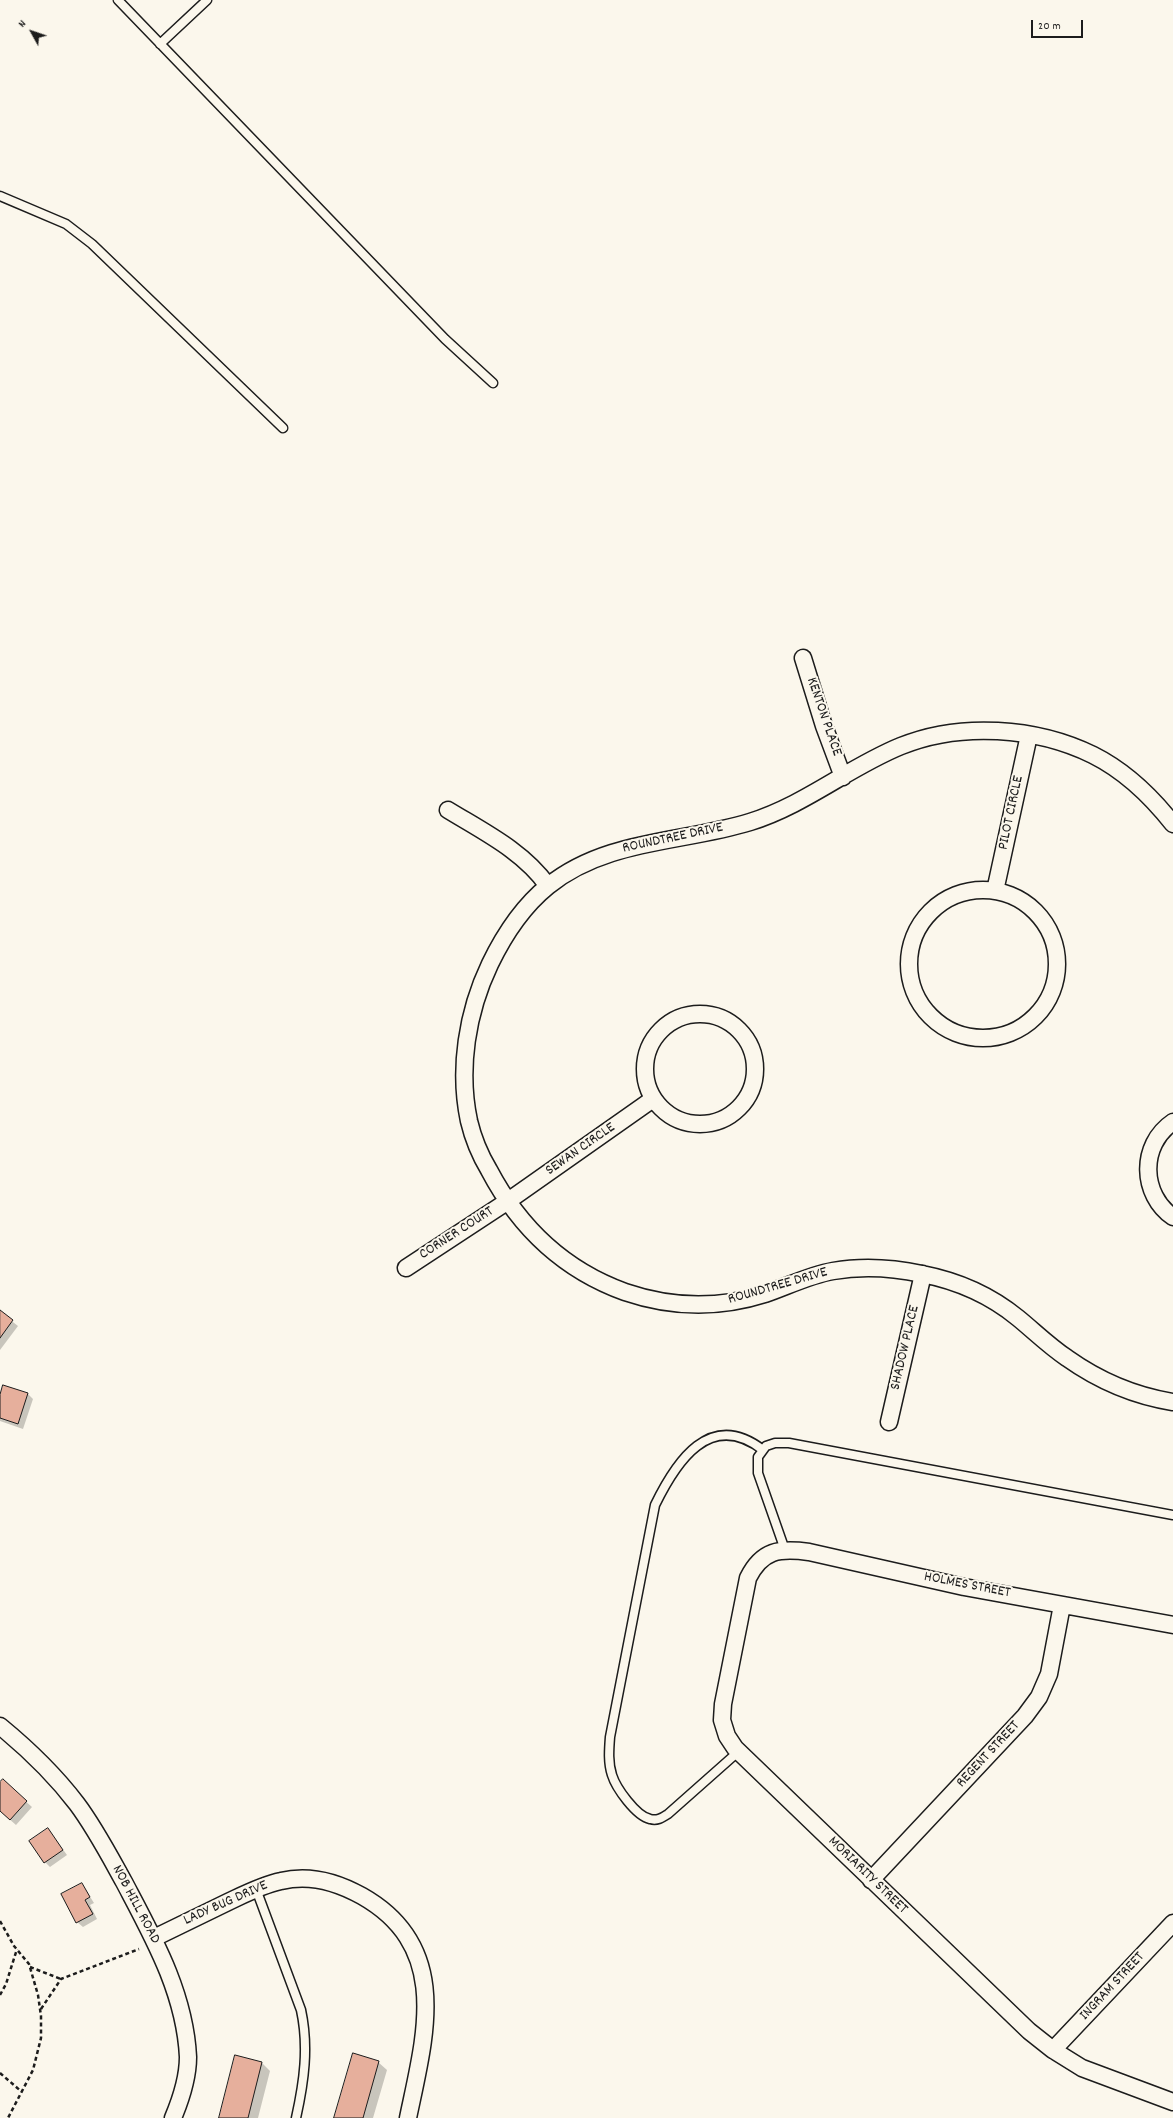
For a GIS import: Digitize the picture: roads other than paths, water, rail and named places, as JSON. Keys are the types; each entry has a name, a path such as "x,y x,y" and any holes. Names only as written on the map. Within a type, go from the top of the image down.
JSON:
{"street":[{"name":"KENTON PLACE","path":"803,658 824,726 843,777"},
{"name":"ROUNDTREE DRIVE","path":"1173,824 1148,795 1113,767 1078,748 1029,735 987,730 938,734 899,746 799,802 772,815 722,830 649,842 619,850 588,862 548,886 529,904 499,945 476,997 465,1048 466,1097 469,1121 475,1142 484,1161 508,1201 535,1236 564,1261 601,1282 623,1291 662,1302 699,1306 743,1300 813,1276 848,1270 895,1270 923,1274 964,1285 982,1294 1018,1318 1062,1355 1100,1378 1145,1396 1173,1402"},
{"name":"PILOT CIRCLE","path":"995,891 1029,735"},
{"path":"448,810 520,854 539,873 548,886"},
{"path":"970,891 995,891 1018,898 1037,913 1050,933 1057,956 1055,980 1046,1003 1030,1021 1010,1033 1002,1035 986,1038 962,1036 940,1025 922,1007 912,985 909,960 914,936 927,915 947,899 970,891"},
{"path":"692,1014 710,1014 727,1020 742,1032 751,1047 756,1065 754,1083 746,1100 734,1113 717,1122 699,1124 687,1122 666,1113 653,1099 646,1082 645,1064 650,1046 665,1027 674,1020 692,1014"},
{"name":"SEWAN CIRCLE","path":"508,1201 653,1099"},
{"path":"1173,1122 1167,1126 1155,1141 1148,1159 1148,1178 1153,1196 1164,1211 1173,1217"},
{"name":"CORNER COURT","path":"406,1268 508,1201"},
{"name":"SHADOW PLACE","path":"890,1422 923,1274"},
{"name":"HOLMES STREET","path":"764,1557 775,1552 785,1550 808,1552 964,1586 1173,1625"},
{"name":"MORIARITY STREET","path":"764,1557 754,1566 748,1578 722,1704 722,1720 727,1736 738,1752 1029,2031 1053,2050 1082,2068 1173,2102"},
{"name":"REGENT STREET","path":"871,1880 1025,1716 1039,1697 1049,1674 1062,1605"},
{"name":"NOB HILL ROAD","path":"0,1726 49,1771 77,1804 99,1837 154,1938 180,2001 186,2030 188,2058 185,2086 173,2118"},
{"name":"LADY BUG DRIVE","path":"154,1938 256,1889 281,1880 304,1878 327,1881 347,1888 374,1903 395,1921 407,1939 421,1967 427,1998 422,2051 408,2118"},
{"name":"INGRAM STREET","path":"1053,2050 1173,1923"}],"lane":[{"path":"118,0 440,333 493,383"},
{"path":"160,44 207,0"},
{"path":"0,196 66,224 92,244 283,428"},
{"path":"738,1752 668,1814 658,1820 649,1819 639,1813 619,1791 612,1775 609,1756 610,1737 655,1505 664,1486 673,1470 703,1441 720,1436 735,1436 749,1440 763,1450"},
{"path":"785,1550 758,1473 758,1456 766,1446 775,1443 789,1443 1173,1515"},
{"path":"256,1889 301,2010 304,2025 306,2058 296,2118"}]}
